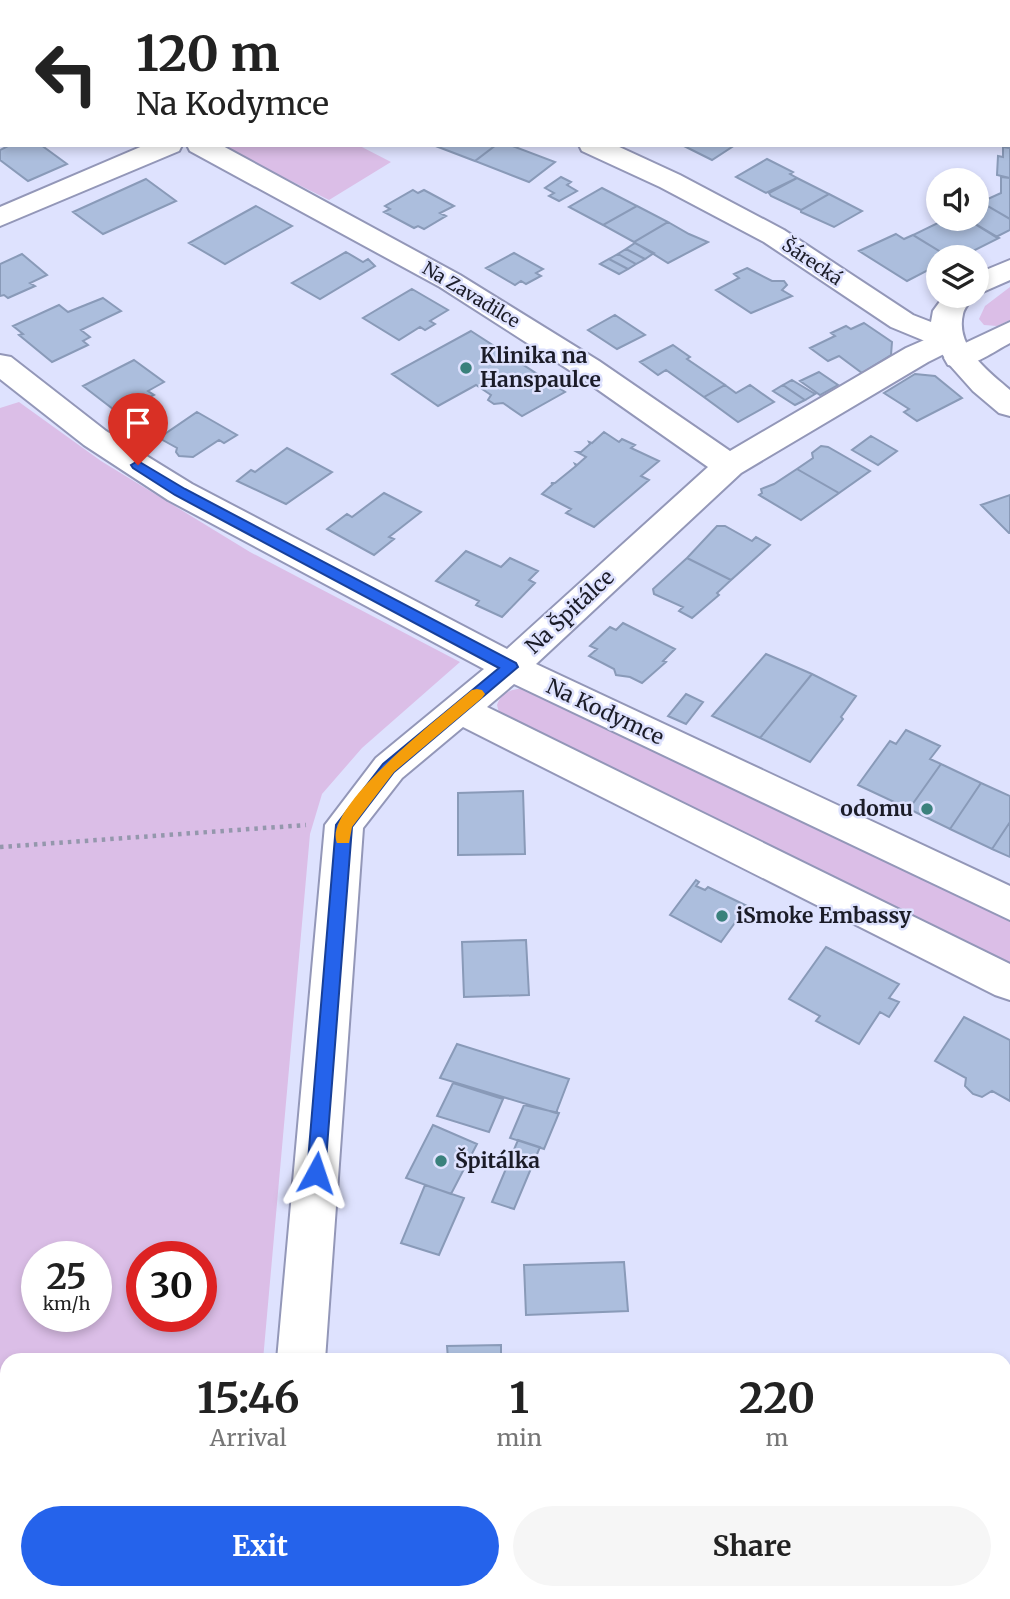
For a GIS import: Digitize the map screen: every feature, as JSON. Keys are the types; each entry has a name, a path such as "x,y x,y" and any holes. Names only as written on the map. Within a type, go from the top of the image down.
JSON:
{"street":[{"path":"0,218 164,147"},
{"name":"Na Zavadilce","path":"204,147 450,281 588,368 729,466"},
{"name":"Šárecká","path":"596,147 670,181 774,236 902,321 954,349 973,375 1010,406"},
{"path":"989,280 1010,269"},
{"path":"950,308 946,314 945,324 954,349"},
{"name":"Na Špitálce","path":"302,1353 344,825 389,768 510,667 729,466 917,355 954,349 1010,331"},
{"name":"Na Kodymce","path":"7,379 180,492 510,667 1010,904"},
{"path":"459,709 1010,983"}],"path":[{"path":"0,847 312,825"}],"shaded area":[{"path":"223,147 362,147 391,162 329,200"},
{"path":"1010,287 1010,320 997,326 984,325 979,319 984,308 989,308 989,303"},
{"path":"19,402 101,461 250,552 460,662 362,748 322,794 310,834 264,1353 0,1353 0,408"},
{"path":"525,688 1010,917 1010,971 500,716 497,705 501,697 511,690"}],"building":[{"path":"6,147 44,147 67,164 28,181 0,160 0,150"},
{"path":"438,147 493,147 475,161"},
{"path":"493,147 515,147 555,162 529,182 475,161"},
{"path":"686,147 732,147 712,160"},
{"path":"1003,147 1010,148 1010,178 997,175 998,156 1003,157"},
{"path":"767,159 793,172 790,174 797,178 766,193 736,177"},
{"path":"561,177 571,182 567,185 577,191 559,201 549,196 554,193 545,188"},
{"path":"1001,177 1010,178 1010,219 989,207 989,198 1001,193"},
{"path":"797,178 829,194 801,210 769,193"},
{"path":"146,179 176,201 103,234 73,212"},
{"path":"602,188 637,206 603,225 569,207"},
{"path":"413,190 418,193 424,190 454,206 440,213 446,216 424,229 418,226 414,228 384,212 390,209 385,206"},
{"path":"829,194 862,211 834,227 801,212"},
{"path":"256,206 292,226 225,264 189,243"},
{"path":"637,206 668,222 634,242 603,225"},
{"path":"989,207 1010,219 1010,230 996,237 986,231 989,231"},
{"path":"668,222 708,242 668,263 634,242"},
{"path":"926,229 926,231 987,231 999,238 985,245 929,245 913,235"},
{"path":"896,234 904,239 913,235 929,245 926,245 926,271 907,281 859,251"},
{"path":"635,243 654,253 645,259 626,249"},
{"path":"626,249 645,259 636,264 618,254"},
{"path":"346,252 363,262 368,259 375,266 320,299 292,283"},
{"path":"514,253 543,269 536,273 541,276 526,284 521,281 515,285 486,268"},
{"path":"22,254 47,275 30,283 35,286 8,298 0,296 0,264"},
{"path":"618,254 636,264 628,269 609,259"},
{"path":"609,259 628,269 619,274 600,264"},
{"path":"747,268 772,281 784,281 787,285 782,290 792,296 751,313 716,290 739,278 734,274"},
{"path":"412,289 448,310 430,321 435,324 425,330 420,327 399,340 363,318"},
{"path":"103,298 121,311 81,330 90,337 83,341 88,345 52,362 19,335 23,334 13,326 59,305 68,312"},
{"path":"615,315 645,335 617,349 588,330"},
{"path":"864,323 892,342 891,355 862,373 839,356 828,361 810,348 835,336 831,333 846,326 851,329"},
{"name":"Klinika na Hanspaulce","path":"471,331 565,392 522,416 503,403 494,404 488,400 491,395 476,385 438,406 392,374"},
{"path":"673,345 690,357 687,359 725,385 704,397 666,370 658,375 640,362"},
{"path":"134,360 164,382 148,391 154,395 130,407 124,403 113,409 83,386"},
{"path":"819,372 838,385 820,395 800,381"},
{"path":"915,374 935,376 962,398 917,421 904,412 909,409 884,393"},
{"path":"792,380 815,394 805,400 783,385"},
{"path":"725,385 736,393 750,385 774,402 738,422 704,397"},
{"path":"783,385 805,400 795,405 773,391"},
{"path":"197,412 237,435 224,443 219,440 193,457 179,456 177,448 159,438"},
{"path":"604,432 619,442 622,439 635,445 631,448 659,461 641,476 649,480 594,527 566,513 571,509 542,494 553,484 551,483 555,483 586,457 577,452 581,452 589,442 592,443"},
{"path":"871,436 897,451 878,465 852,450"},
{"path":"821,446 828,447 870,471 839,493 797,469 813,458 812,453"},
{"path":"287,448 332,472 286,504 237,481 251,470 255,472"},
{"path":"797,469 839,493 801,520 759,495 762,493 761,489"},
{"path":"384,493 421,512 389,537 394,539 374,555 327,529 347,514 352,517"},
{"path":"1010,495 1010,533 1009,533 981,505"},
{"path":"717,526 725,526 752,541 756,537 770,545 731,580 687,558"},
{"path":"466,551 501,567 510,558 538,571 529,580 535,583 502,617 476,605 479,601 436,581"},
{"path":"687,558 731,580 717,593 719,595 692,618 679,611 683,607 654,594 653,589"},
{"path":"623,623 675,649 663,661 666,662 642,683 630,677 616,675 614,669 589,656 597,649 590,646 610,627 616,630"},
{"path":"766,654 812,674 760,738 712,716"},
{"path":"812,674 856,696 841,717 843,719 810,762 760,738"},
{"path":"686,694 703,702 686,724 668,716"},
{"path":"906,730 940,746 930,759 941,764 909,809 858,785 890,741 896,744"},
{"path":"941,764 981,783 950,829 909,809"},
{"path":"981,783 1010,796 1010,822 992,849 950,829"},
{"path":"523,791 525,854 458,855 458,793"},
{"path":"1010,822 1010,857 992,849"},
{"path":"696,880 699,882 696,886 705,890 708,887 747,906 721,942 670,915"},
{"path":"526,940 529,995 464,997 462,942"},
{"path":"826,947 899,984 889,998 899,1002 889,1017 880,1012 859,1044 816,1021 820,1016 789,999"},
{"path":"964,1017 1010,1040 1010,1101 992,1091 982,1097 973,1094 965,1086 966,1078 935,1061"},
{"path":"457,1044 569,1079 556,1113 440,1078"},
{"path":"453,1083 503,1099 489,1132 437,1116"},
{"path":"524,1105 559,1113 544,1149 510,1138"},
{"name":"Špitálka","path":"433,1125 477,1144 451,1194 406,1178"},
{"path":"518,1140 540,1147 514,1209 492,1202"},
{"path":"425,1185 464,1198 439,1255 401,1243"},
{"path":"624,1262 628,1311 526,1315 524,1265"},
{"path":"501,1345 501,1353 448,1353 447,1346"}],"slow traffic":[{"path":"343,838 344,825 389,768 477,694"}],"place":[{"name":"Klinika na Hanspaulce","path":"466,368"},
{"name":"odomu","path":"927,809"},
{"name":"iSmoke Embassy","path":"722,916"},
{"name":"Špitálka","path":"441,1161"}],"route":[{"path":"138,465 180,492 510,667 389,768 344,825 316,1173"}]}
